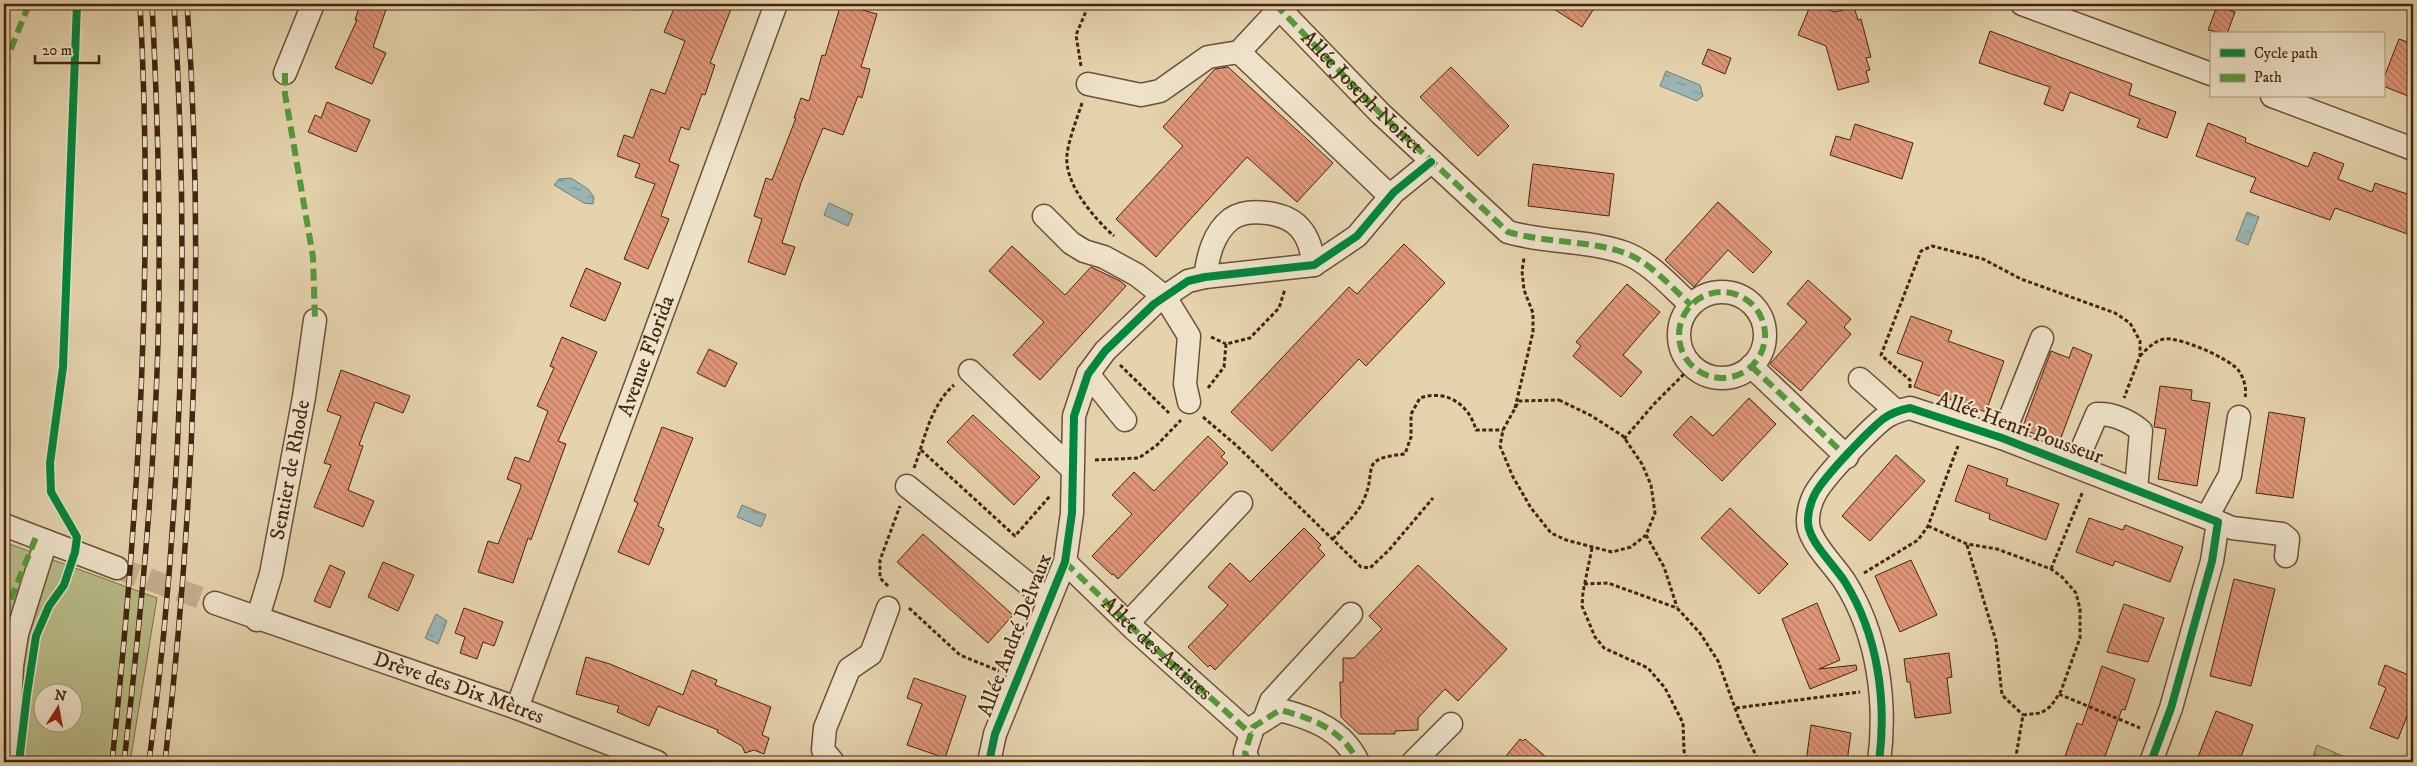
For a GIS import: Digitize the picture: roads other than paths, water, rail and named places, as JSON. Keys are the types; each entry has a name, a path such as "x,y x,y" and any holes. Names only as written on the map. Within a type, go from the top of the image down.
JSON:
{"street":[{"path":"285,73 313,4"},
{"name":"Avenue Florida","path":"517,708 776,4"},
{"path":"2022,4 2210,74"},
{"path":"1088,84 1141,96 1160,91 1208,57 1238,52 1277,6"},
{"name":"Allée Joseph Noiret","path":"1277,6 1380,113 1508,232 1527,237 1600,247 1626,253 1655,272 1690,306"},
{"path":"1238,52 1390,196"},
{"path":"2277,98 2413,149"},
{"name":"Allée André Delvaux","path":"989,762 995,734 1065,562 1072,513 1074,416 1088,374 1105,351 1165,297 1188,281 1205,277 1314,265 1357,236 1390,196 1431,162"},
{"path":"1205,277 1208,253 1219,232 1232,219 1250,212 1281,216 1299,226 1311,247 1314,265"},
{"path":"1044,216 1071,242 1084,251 1104,257 1137,276 1165,297 1189,336 1185,384 1195,408"},
{"path":"1722,292 1740,296 1754,306 1763,321 1766,338 1761,356 1751,366 1731,379 1710,378 1691,367 1680,348 1680,325 1690,306 1705,296 1722,292"},
{"name":"Sentier de Rhode","path":"257,620 271,574 304,397 315,320"},
{"path":"2002,438 2042,338"},
{"path":"1751,366 1847,457"},
{"path":"970,371 1072,476"},
{"path":"1088,374 1125,420"},
{"path":"1860,379 1903,410 1882,420 1816,492 1810,505 1809,528 1815,540 1846,584 1870,639 1881,689 1882,728 1880,762"},
{"name":"Allée Henri Pousseur","path":"1903,410 1966,426 2002,438 2232,528 2282,534 2288,539 2286,556"},
{"path":"2082,469 2097,414 2105,413 2141,431 2136,490"},
{"path":"2151,762 2162,737 2212,562 2213,519 2230,475 2239,417"},
{"path":"907,486 1049,601"},
{"path":"1128,623 1241,503"},
{"path":"4,526 117,568"},
{"path":"7,762 12,666 17,634 46,541"},
{"name":"Allée des Artistes","path":"1065,562 1128,623 1257,727"},
{"path":"833,762 823,750 825,728 849,669 871,654 894,600"},
{"name":"Drève des Dix Mètres","path":"215,604 517,708 657,762"},
{"path":"1249,762 1245,753 1271,700 1351,614"},
{"path":"1257,727 1280,710 1312,720 1328,727 1352,749 1358,762"},
{"path":"1413,762 1451,724"}],"water":[{"path":"1666,71 1700,85 1703,96 1697,101 1660,86"},
{"path":"571,178 588,189 594,197 593,204 584,203 554,185 559,179"},
{"path":"829,203 853,214 848,226 824,215"},
{"path":"2247,212 2259,217 2248,245 2236,240"},
{"path":"742,505 766,515 761,527 737,517"},
{"path":"436,614 447,621 438,644 425,638"}],"tunnel":[{"path":"117,568 215,603"}],"railway":[{"path":"112,762 130,573 141,383 145,194 140,4"},
{"path":"124,762 146,553 158,344 158,174 152,4"},
{"path":"149,762 169,573 176,479 180,384 181,194 174,4"},
{"path":"165,762 183,573 194,383 195,193 187,4"}]}
